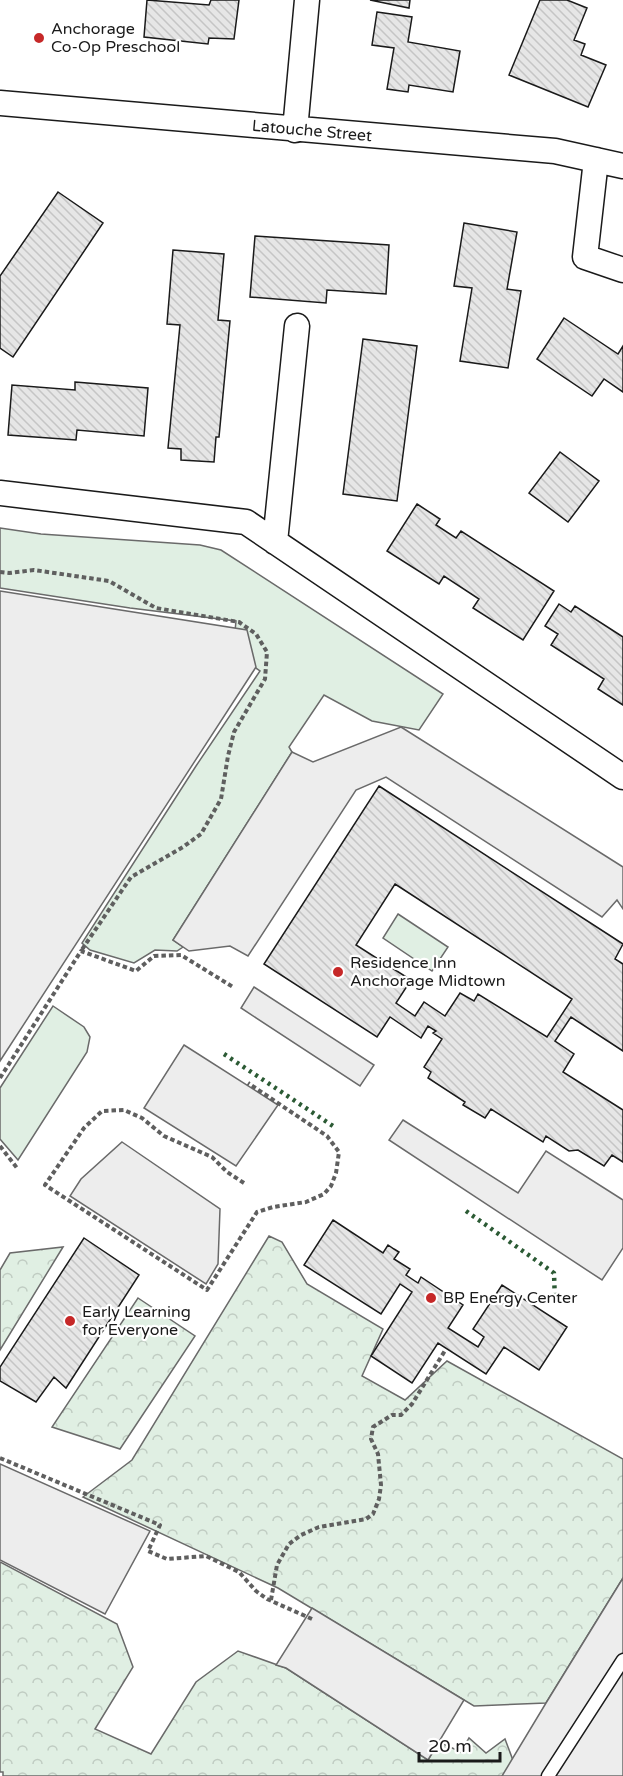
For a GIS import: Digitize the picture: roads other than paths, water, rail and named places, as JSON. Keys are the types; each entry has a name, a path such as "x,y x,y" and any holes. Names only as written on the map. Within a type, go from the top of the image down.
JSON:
{"street":[{"path":"295,130 307,0"},
{"name":"Latouche Street","path":"0,103 555,151 623,166"},
{"path":"596,160 585,257 623,270"},
{"path":"275,542 297,326"},
{"path":"0,493 246,522 623,777"}],"lane":[{"path":"548,1776 623,1660"}],"place":[{"name":"Anchorage Co-Op Preschool","path":"39,38"},
{"name":"Residence Inn Anchorage Midtown","path":"338,972"},
{"name":"BP Energy Center","path":"431,1298"},
{"name":"Early Learning for Everyone","path":"70,1321"}]}
